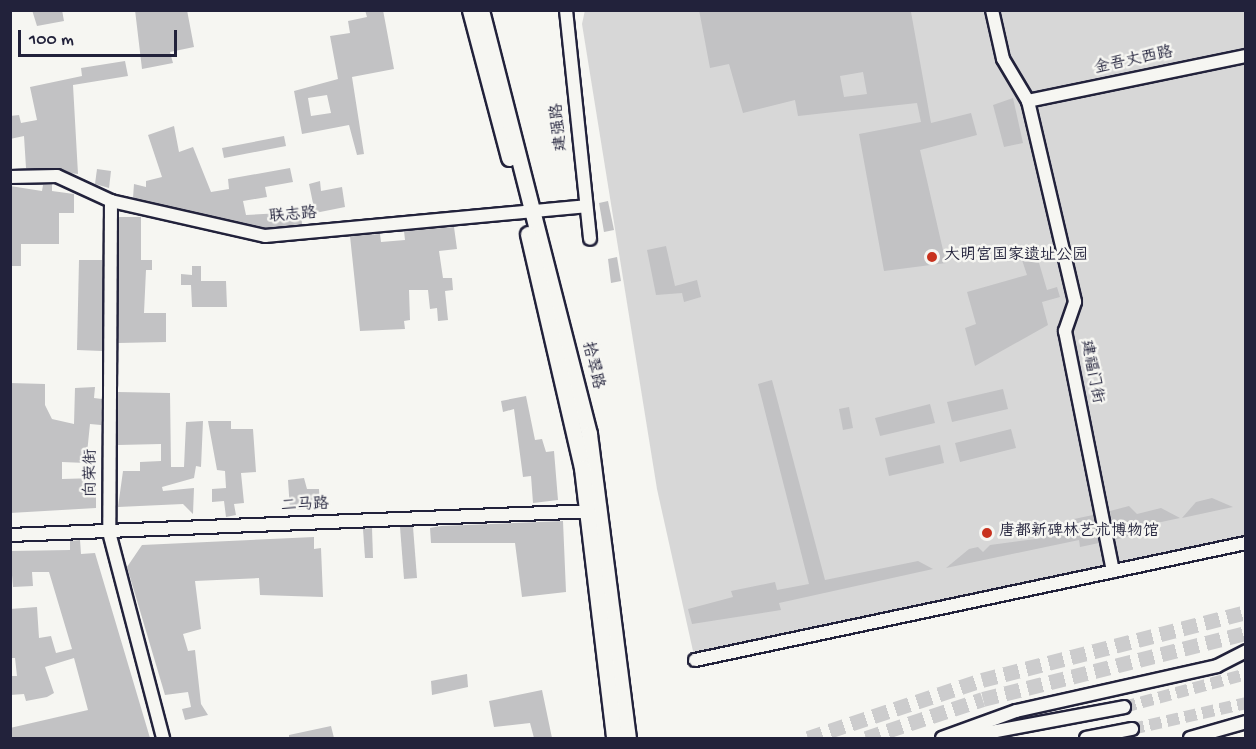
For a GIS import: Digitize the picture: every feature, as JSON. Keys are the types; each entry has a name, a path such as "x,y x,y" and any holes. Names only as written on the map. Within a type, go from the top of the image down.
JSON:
{"main road":[{"name":"拾翠路","path":"470,10 527,212"},
{"name":"拾翠路","path":"481,10 595,511 628,738"},
{"name":"拾翠路","path":"595,511 614,738"}],"street":[{"name":"建强路","path":"566,10 590,239"},
{"name":"建福门街","path":"992,10 1002,59 1028,101 1075,302 1065,332 1113,571"},
{"name":"金吾丈西路","path":"1028,101 1245,56"},
{"name":"联志路","path":"10,177 57,176 111,201 265,236 586,206"},
{"name":"向荣街","path":"111,201 109,532 163,738"},
{"name":"二马路","path":"10,535 595,511"},
{"path":"695,660 1245,543"},
{"path":"942,738 1016,711 1217,666 1245,651"},
{"path":"959,738 1125,707"},
{"path":"1190,738 1245,722"},
{"path":"1086,738 1132,729"}],"shaded area":[{"name":"大明宫国家遗址公园","path":"585,10 1245,11 1245,544 695,660 657,489 582,24"}],"building":[{"path":"32,10 62,10 64,21 37,26"},
{"path":"135,10 187,10 194,47 170,52 173,63 142,69"},
{"path":"365,10 383,10 394,69 352,77 364,154 357,155 349,125 302,134 294,91 338,79 330,36 350,33 348,21 367,17","holes":["327,95 331,113 311,116 308,98"]},
{"path":"699,10 911,12 931,123 971,113 977,135 920,150 946,263 884,271 859,134 921,122 917,103 798,116 795,100 743,113 729,64 710,68","holes":["863,72 867,94 844,97 840,76"]},
{"path":"125,61 128,76 73,85 78,174 26,168 24,136 10,139 10,116 19,115 21,123 37,120 30,87 82,76 81,68"},
{"path":"1013,98 1023,143 1004,147 993,105"},
{"path":"174,126 179,152 193,147 211,192 229,189 228,179 290,168 293,182 265,187 267,197 243,201 246,215 301,212 302,224 266,228 133,198 134,184 146,187 146,181 162,177 148,135"},
{"path":"284,136 286,146 224,158 222,148"},
{"path":"97,169 111,171 109,188 95,184"},
{"path":"320,181 321,191 342,187 345,207 315,213 309,184"},
{"path":"52,184 52,191 74,194 74,213 59,213 59,244 21,244 21,266 10,266 10,186 42,191 43,185"},
{"path":"608,201 614,230 604,232 599,203"},
{"path":"119,217 141,217 141,260 152,260 152,270 146,270 144,313 166,313 166,342 118,343"},
{"path":"454,227 457,249 439,251 443,278 452,278 453,290 445,291 448,320 438,321 437,308 430,309 428,290 409,290 410,320 404,321 405,329 360,331 350,236 380,234 381,242 405,240 404,231"},
{"path":"666,246 675,286 697,280 701,297 684,302 682,293 656,295 647,250"},
{"path":"1037,256 1047,290 1057,287 1060,297 1042,302 1048,325 975,366 965,328 976,324 967,292 1027,275 1022,260"},
{"path":"617,257 621,281 611,283 608,259"},
{"path":"79,260 102,260 102,351 77,350"},
{"path":"192,266 201,266 201,281 226,281 227,307 192,307 191,285 181,285 181,274 192,275"},
{"path":"772,380 825,580 918,561 933,569 779,603 781,610 692,624 688,609 733,597 731,591 775,582 777,590 809,584 758,384"},
{"path":"10,383 45,384 45,405 52,419 74,424 75,388 95,387 94,398 102,399 101,425 90,424 86,463 62,462 62,479 96,478 96,508 10,513"},
{"path":"1003,389 1008,409 952,422 947,402"},
{"path":"118,392 170,393 171,467 184,467 186,422 203,421 201,467 196,466 194,478 162,487 163,491 194,488 193,514 183,504 118,507 123,471 140,471 140,462 161,461 161,444 118,445"},
{"path":"526,396 535,440 542,439 546,452 554,451 558,500 533,503 531,476 523,477 514,409 503,412 501,401"},
{"path":"930,404 935,423 880,436 875,418"},
{"path":"849,407 853,428 843,430 839,409"},
{"path":"208,421 231,421 231,429 253,429 256,472 241,473 244,503 234,504 236,515 226,517 224,501 212,502 212,489 226,488 225,471 217,470"},
{"path":"1011,429 1016,448 960,462 955,443"},
{"path":"940,445 944,463 889,476 885,458"},
{"path":"304,478 307,489 319,489 320,508 290,510 288,480"},
{"path":"1212,498 1233,507 1182,518 1196,502"},
{"path":"1129,506 1137,514 1161,508 1180,518 1133,528 1135,534 1115,540 1110,511"},
{"path":"1093,515 1099,543 1080,547 1079,540 946,568 969,549 978,547 983,552 990,545 1043,538 1052,530 1075,526 1074,519"},
{"path":"563,521 566,592 522,597 515,543 431,543 430,528 441,526"},
{"path":"400,527 413,527 417,578 404,579"},
{"path":"372,528 373,558 365,558 363,529"},
{"path":"314,537 314,549 321,548 323,597 260,595 259,578 195,581 201,629 183,634 188,651 195,650 201,704 208,715 185,720 182,709 191,707 188,692 165,695 127,567 142,545"},
{"path":"80,540 81,554 95,553 150,738 10,738 10,728 88,710 74,658 45,667 54,693 47,697 26,701 24,694 10,695 10,676 17,676 15,658 10,658 10,609 37,607 39,638 51,636 56,653 72,649 49,572 32,572 33,586 13,587 10,551 70,550 70,541"},
{"path":"467,674 468,687 432,695 431,681"},
{"path":"542,690 552,738 534,738 530,723 494,727 489,701"},
{"path":"331,726 334,738 289,738 289,735"}],"tunnel":[{"path":"808,738 982,680 1246,612"},
{"path":"866,738 983,699 1246,633"},
{"path":"1124,707 1246,674"},
{"path":"1132,729 1246,703"}],"place":[{"name":"大明宫国家遗址公园","path":"932,257"},
{"name":"唐都新碑林艺术博物馆","path":"987,533"}]}
